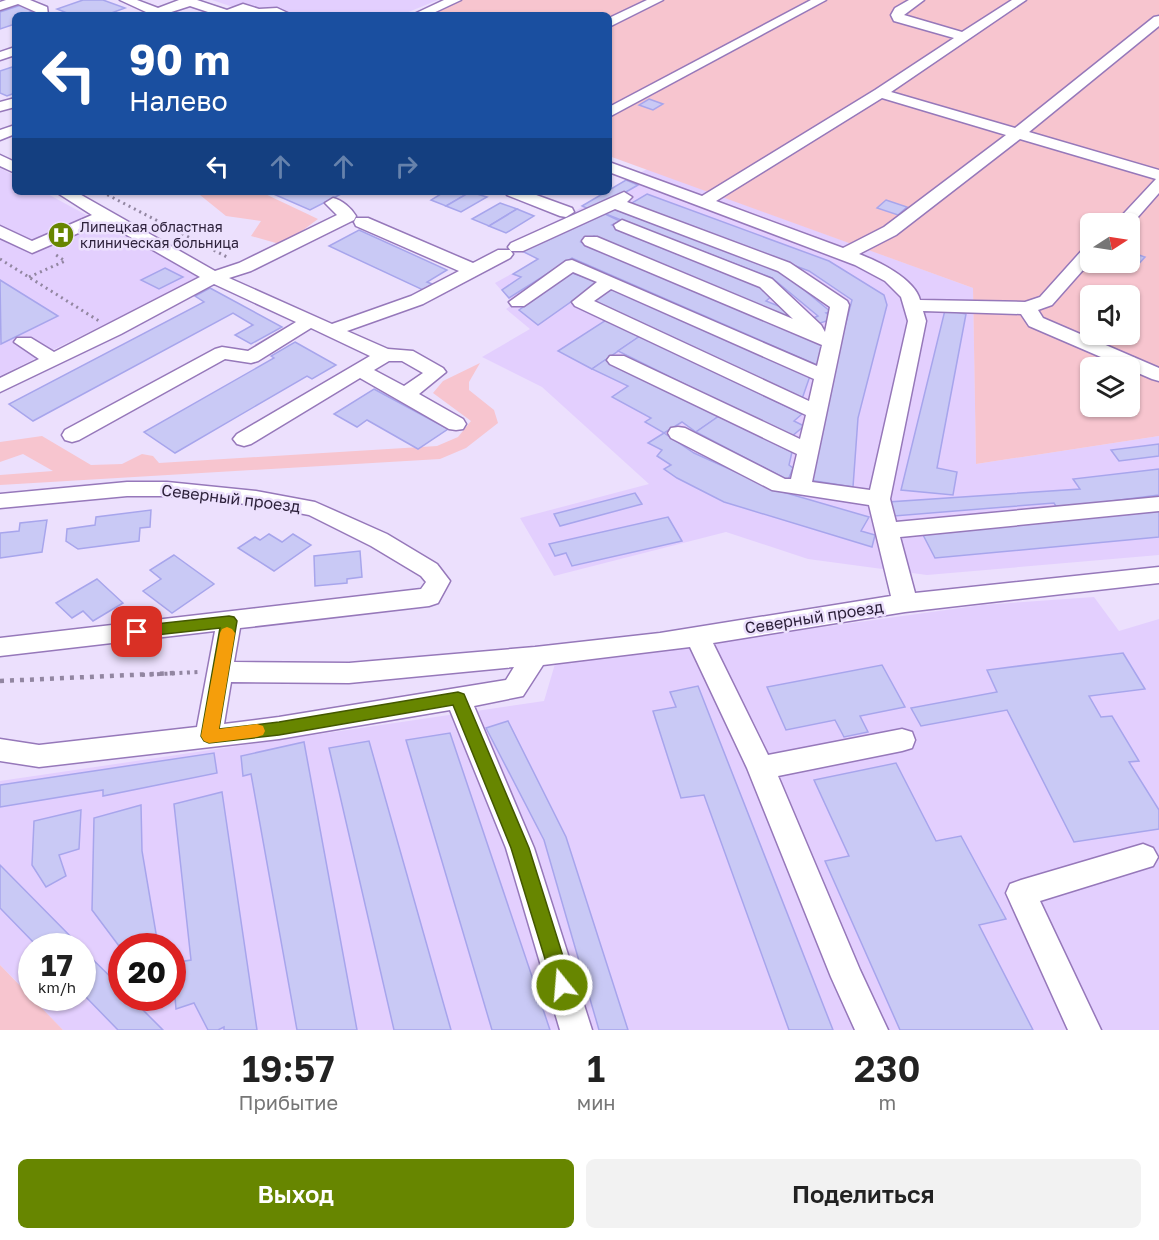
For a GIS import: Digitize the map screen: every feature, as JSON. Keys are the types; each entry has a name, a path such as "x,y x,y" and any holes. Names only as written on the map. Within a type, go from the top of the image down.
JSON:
{"street":[{"path":"0,6 19,0 43,10 43,12"},
{"path":"126,0 149,12"},
{"path":"162,12 216,0"},
{"path":"425,12 455,0"},
{"path":"612,22 657,0"},
{"path":"612,112 820,0"},
{"path":"918,0 899,11 897,15 899,18 964,37"},
{"path":"702,202 880,93 1020,0"},
{"path":"191,6 216,12"},
{"path":"235,12 243,8 255,12"},
{"path":"844,255 890,231 1018,133 1159,20"},
{"path":"880,93 1159,175"},
{"path":"612,168 844,255 891,277 910,295 913,306 936,304 980,308 1027,308 1046,301 1080,263"},
{"path":"1132,213 1159,183"},
{"path":"332,330 417,300 511,250 653,184"},
{"path":"69,195 213,277 385,355 406,354 436,372 405,395"},
{"path":"521,195 566,212"},
{"path":"0,386 114,330 213,277 245,267 348,216 333,203"},
{"path":"613,203 784,267 840,305 800,488"},
{"path":"0,231 32,248 105,215"},
{"path":"362,222 473,270"},
{"path":"622,225 766,283 807,324 832,342"},
{"path":"591,241 832,342"},
{"path":"518,302 572,265 824,376"},
{"path":"609,282 581,302 816,412"},
{"name":"Северный проезд","path":"220,672 349,673 535,656 697,636 905,603 879,499 917,321 913,306"},
{"path":"1027,308 1036,322 1151,374 1159,375"},
{"path":"72,435 222,353 251,357 310,321"},
{"path":"24,342 54,360"},
{"path":"244,439 385,355"},
{"path":"617,360 808,451"},
{"path":"360,370 456,424"},
{"path":"678,433 780,486 879,499"},
{"name":"Северный проезд","path":"0,501 127,489 157,489 276,501 315,509 326,514 389,546 429,570 438,581 429,597 0,647"},
{"path":"887,531 1159,504"},
{"path":"905,603 1159,575"},
{"path":"209,736 229,621"},
{"path":"697,636 761,768 842,966 872,1030"},
{"path":"0,750 39,756 279,728 514,689 535,656"},
{"path":"458,698 520,848 576,1030"},
{"path":"761,768 902,740"},
{"path":"1085,1030 1021,893 1143,856"}],"path":[{"path":"108,195 245,267"},
{"path":"29,277 65,261 39,245"},
{"path":"0,259 114,330"},
{"path":"0,681 220,672"}],"shaded area":[{"path":"212,0 438,0 408,12 248,12"},
{"path":"462,0 1159,0 1159,436 976,464 973,288 612,157 612,12 432,12"},
{"name":"Липецкая областная клиническая больница","path":"0,168 12,174 12,195 50,195 200,277 0,376"},
{"path":"647,169 973,288 976,464 1159,436 1159,555 927,575 808,559 726,532 554,576 520,518 649,484 542,387 482,357 530,329 506,309 513,304 495,283 538,259 507,246 603,195 612,195 612,190"},
{"path":"200,195 267,195 318,219 283,245 251,236 261,221 226,216"},
{"path":"480,363 469,382 469,390 494,410 498,423 466,448 440,459 0,485 0,475 53,471 23,454 0,462 0,442 42,436 91,465 122,464 142,454 153,456 159,463 437,446 458,437 471,421 433,393 443,381"},
{"path":"1094,597 1119,631 1159,619 1159,1030 63,1030 45,1011 96,1011 96,933 18,933 18,983 0,965 0,781 544,701 555,664 982,605"},
{"path":"0,965 18,984 18,1011 45,1011 63,1030 0,1030"}],"building":[{"path":"83,0 103,0 125,8 114,12 64,12 57,9"},
{"path":"27,3 38,8 30,12 12,12 12,25 0,29 0,12"},
{"path":"12,67 12,94 7,96 0,93 0,71"},
{"path":"649,99 663,104 653,110 639,105"},
{"path":"626,180 638,185 593,211 582,206 601,195 612,195 612,188"},
{"path":"647,194 829,261 884,295 887,305 858,418 853,487 809,480 824,405 852,300 809,271 630,204"},
{"path":"276,195 339,195 310,210"},
{"path":"439,195 465,195 446,206 431,200"},
{"path":"465,195 487,197 461,212 446,206"},
{"path":"886,200 907,207 898,215 877,208"},
{"path":"500,203 517,209 489,226 472,219"},
{"path":"611,208 781,271 831,312 826,313 833,319 817,324 811,319 818,316 772,278 603,213"},
{"path":"517,209 534,216 506,233 489,226"},
{"path":"603,213 620,221 612,225 761,286 773,295 766,301 791,311 783,318 594,236 581,242 824,345 817,365 572,258 509,298 502,290 521,277 513,274 538,259 522,251"},
{"path":"359,230 447,270 427,282 432,284 423,290 329,246"},
{"path":"165,268 183,277 159,289 141,280"},
{"path":"572,273 599,282 538,325 519,310"},
{"path":"0,280 58,316 1,344"},
{"path":"610,287 810,376 802,399 592,300"},
{"path":"210,288 282,327 251,344 235,335 253,325 233,313 33,421 9,404 204,302 195,296"},
{"path":"945,310 966,314 937,468 957,472 953,495 901,490"},
{"path":"606,320 640,336 592,369 558,351"},
{"path":"640,336 802,414 794,421 804,426 791,437 618,351"},
{"path":"295,342 336,365 312,379 307,376 175,453 144,432 274,358 271,356"},
{"path":"605,360 719,416 696,432 682,422 664,433 645,422 651,418 612,397 628,386 592,369"},
{"path":"374,389 448,429 418,449 367,420 357,427 334,414"},
{"path":"719,416 792,452 789,465 793,468 788,480 696,432"},
{"path":"664,433 694,453 776,490 869,517 861,531 875,535 872,547 724,502 677,478 664,469 671,465 657,456 662,450 648,443"},
{"path":"1159,444 1159,456 1119,461 1111,450"},
{"path":"1159,469 1159,495 1057,508 1054,503 894,516 888,502 1080,489 1073,479"},
{"path":"635,493 642,504 560,526 554,514"},
{"path":"151,510 150,527 140,528 139,541 78,549 66,541 67,529 95,525 96,517"},
{"path":"1159,510 1159,537 935,558 921,531"},
{"path":"668,517 682,541 572,566 566,553 555,556 549,544"},
{"path":"47,520 42,552 0,558 0,533 19,531 20,523"},
{"path":"269,534 282,542 293,534 311,545 274,571 238,548 255,537 260,540"},
{"path":"360,551 362,577 347,579 347,583 315,586 314,556"},
{"path":"174,555 214,584 172,613 143,591 161,579 150,570"},
{"path":"97,579 123,603 93,621 83,611 72,618 56,603"},
{"path":"1123,653 1145,689 1089,696 1101,717 1112,716 1139,761 1129,762 1159,810 1159,829 1074,842 1007,710 921,726 911,708 997,692 987,670"},
{"path":"882,665 905,707 860,716 868,732 844,737 835,720 786,730 767,687"},
{"path":"698,686 833,1030 789,1030 704,795 681,798 653,711 676,707 670,692"},
{"path":"508,721 566,837 628,1030 599,1030 544,840 486,728"},
{"path":"450,733 550,1030 492,1030 406,740"},
{"path":"369,741 451,1030 394,1030 329,748"},
{"path":"304,742 357,1030 297,1030 251,774 243,776 241,756"},
{"path":"214,753 217,773 103,796 103,790 0,807 0,785"},
{"path":"896,763 936,841 961,836 1006,919 979,925 1033,1030 900,1030 825,861 849,856 814,780"},
{"path":"222,792 257,1030 224,1030 224,1027 218,1030 208,1030 194,1003 186,1006 186,961 191,960 174,804"},
{"path":"141,805 142,851 156,933 109,933 92,910 94,818"},
{"path":"81,810 79,849 59,855 66,876 46,887 32,865 34,821"},
{"path":"0,865 67,933 24,933 0,908"},
{"path":"96,963 108,974 108,1011 144,1011 163,1030 118,1030 96,1007"}],"slow traffic":[{"path":"227,633 209,736 257,731"}],"place":[{"name":"Липецкая областная клиническая больница","path":"61,235"}],"route":[{"path":"137,632 229,621 209,736 279,728 458,698 520,848 562,985"}]}
